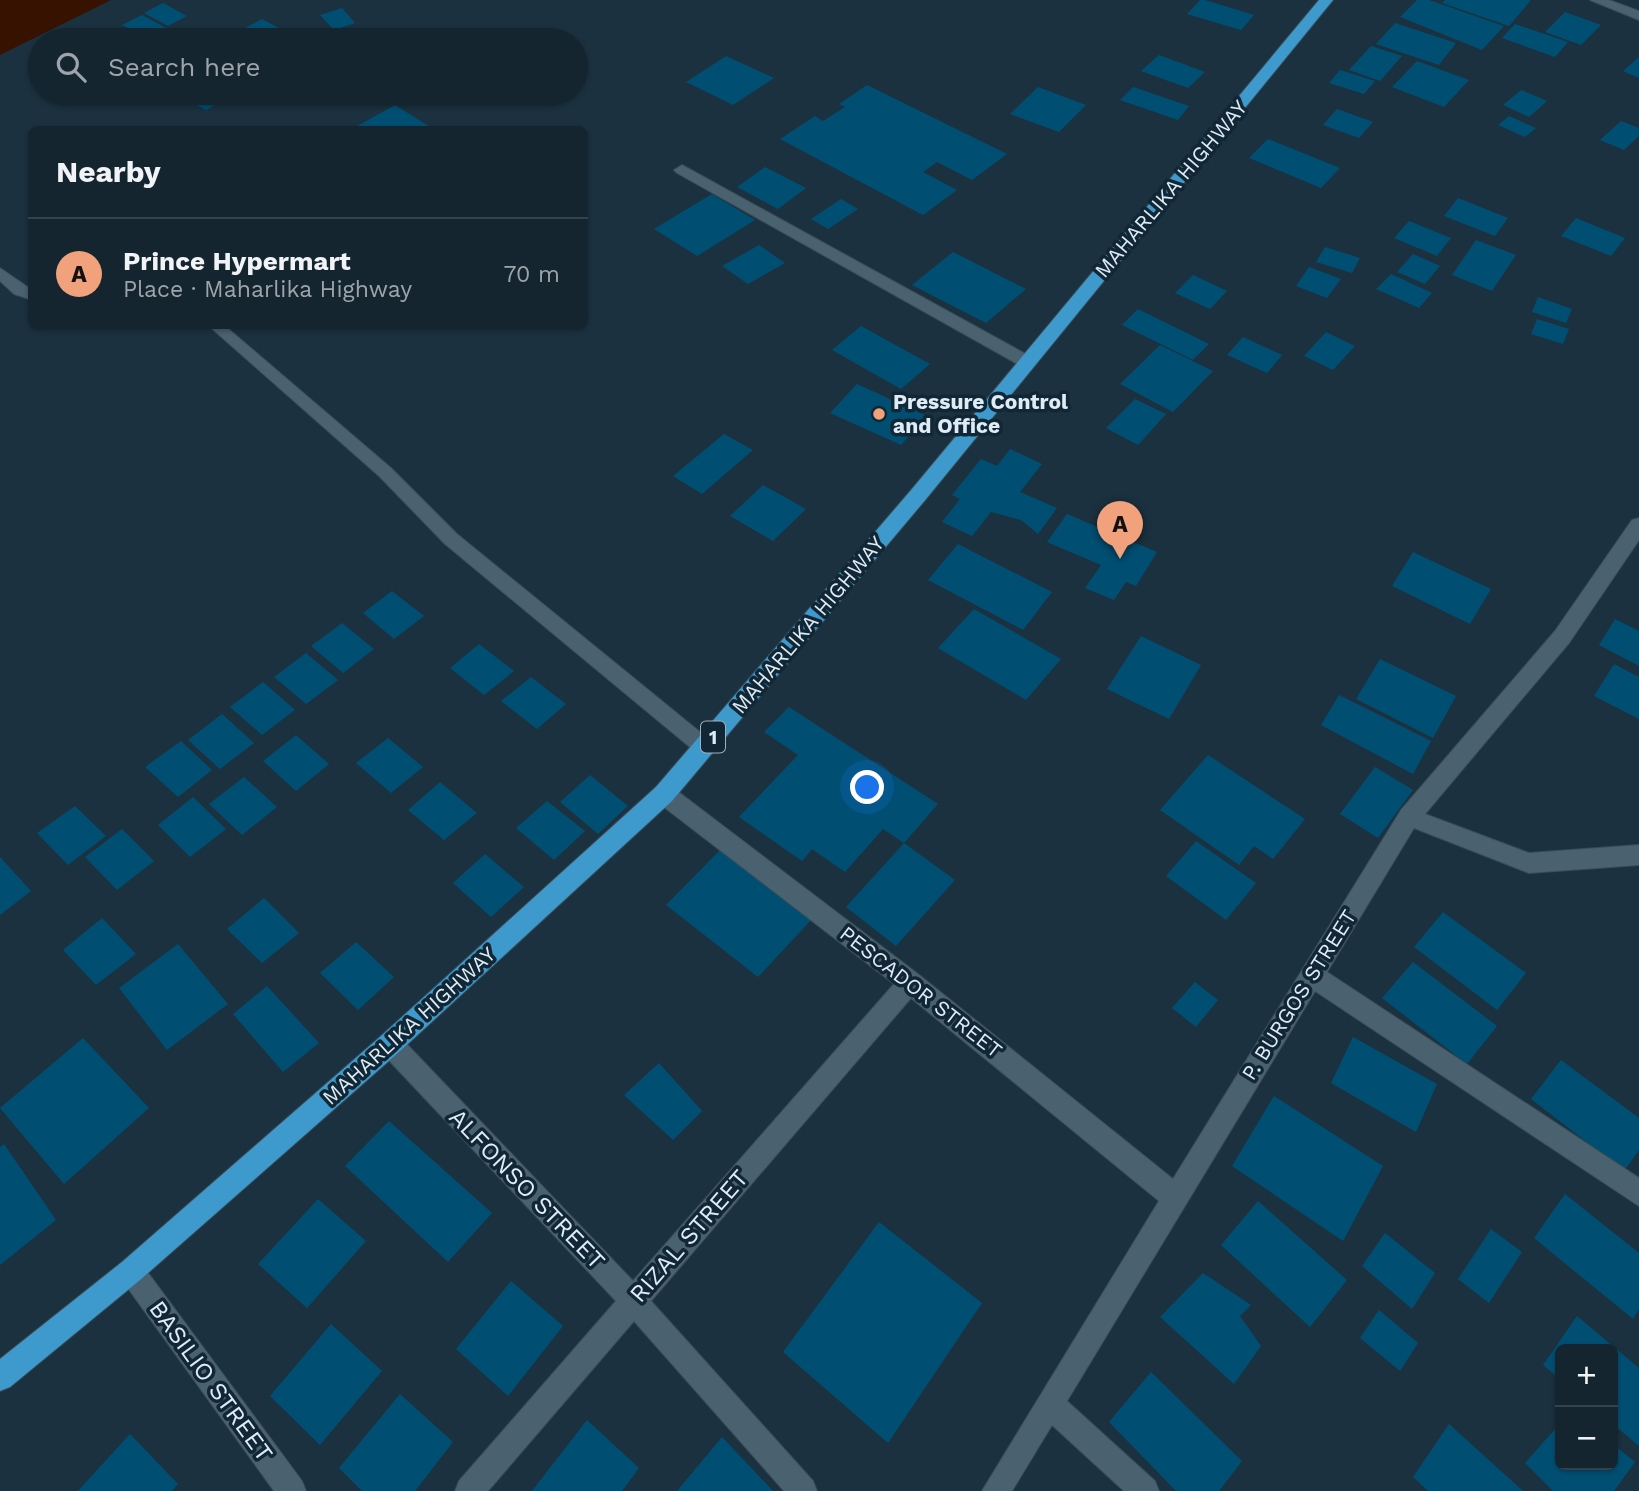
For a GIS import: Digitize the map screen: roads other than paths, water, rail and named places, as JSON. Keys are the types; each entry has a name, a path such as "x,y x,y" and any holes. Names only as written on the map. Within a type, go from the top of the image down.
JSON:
{"highway":[{"name":"MAHARLIKA HIGHWAY","path":"0,1377 131,1271 390,1044 664,794 1027,362 1326,0"}],"street":[{"path":"1597,0 1639,16"},
{"path":"682,170 1027,362"},
{"name":"P. BURGOS STREET","path":"996,1491 1174,1196 1409,817 1563,637 1639,525"},
{"name":"PESCADOR STREET","path":"664,794 910,982 1174,1196"},
{"path":"1409,817 1529,863 1639,855"},
{"path":"1311,975 1639,1194"},
{"name":"RIZAL STREET","path":"469,1491 910,982"},
{"name":"ALFONSO STREET","path":"390,1044 633,1300 803,1491"},
{"name":"BASILIO STREET","path":"131,1271 292,1491"},
{"path":"1049,1403 1146,1491"}],"lane":[{"path":"0,273 19,291 28,294"},
{"path":"219,329 385,472 451,538 704,747"}],"place":[{"name":"Pressure Control and Office","path":"879,414"},
{"name":"Prince Hypermart","path":"1120,559"}]}
